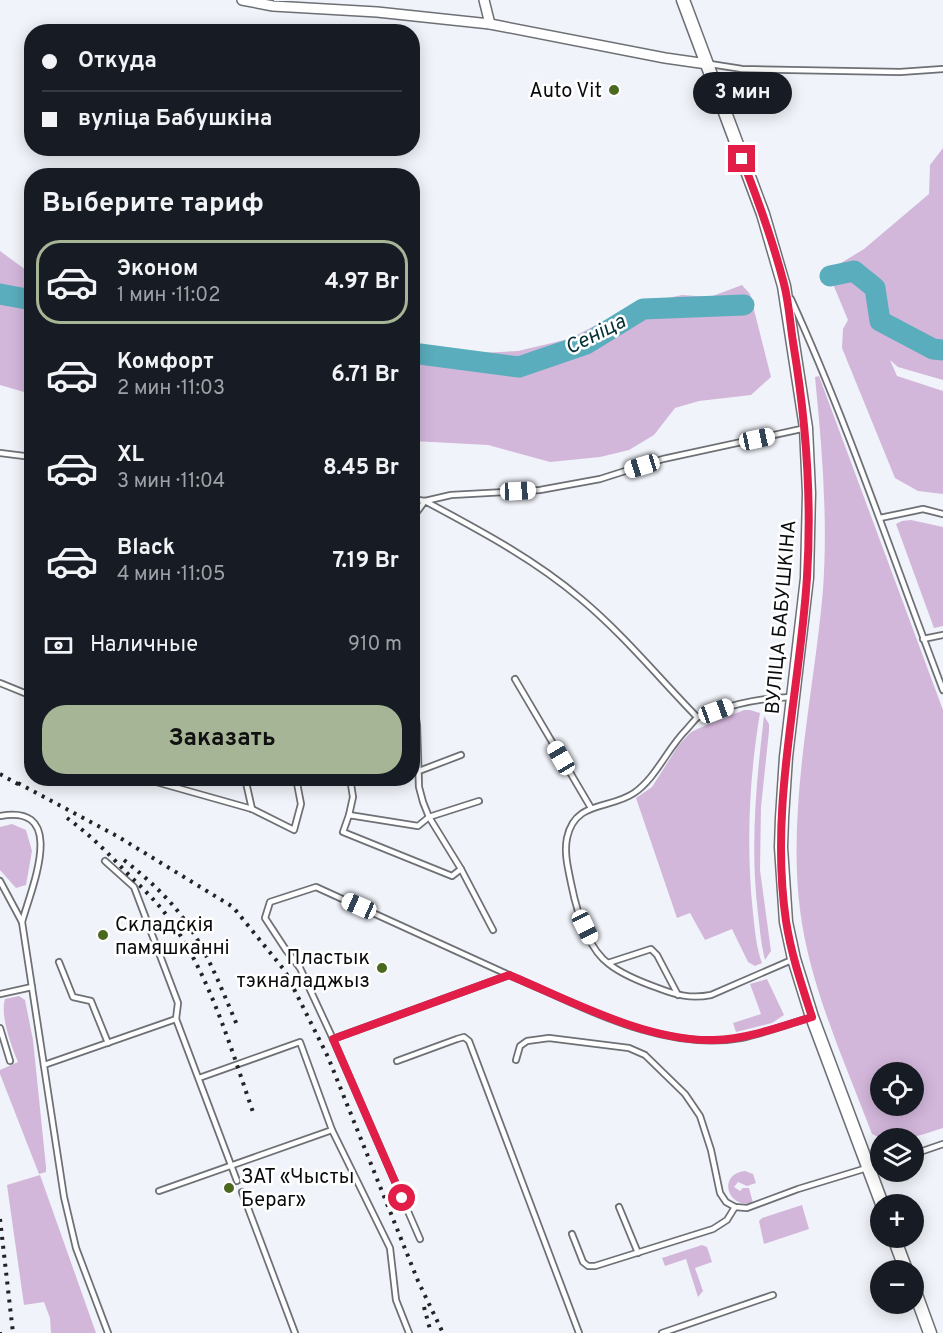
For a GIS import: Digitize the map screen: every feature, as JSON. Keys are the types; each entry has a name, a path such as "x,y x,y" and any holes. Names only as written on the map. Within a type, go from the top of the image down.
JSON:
{"street":[{"path":"242,0 273,6 377,12 490,24 707,64"},
{"path":"484,0 490,24"},
{"name":"ВУЛІЦА БАБУШКІНА","path":"683,0 763,214 784,286 806,428 809,493 807,578 786,757 781,847 786,921 794,959 812,1017 878,1194"},
{"path":"923,1314 930,1333"}],"lane":[{"path":"707,64 742,69 776,70 900,72 943,69"},
{"path":"784,286 815,353 880,518 943,690"},
{"path":"420,508 425,501 451,495 540,490 600,479 663,459 806,428"},
{"path":"0,453 24,456"},
{"path":"420,500 505,545 580,598 613,628 698,717"},
{"path":"880,518 923,509 943,514"},
{"path":"923,639 943,635"},
{"path":"515,679 591,808"},
{"path":"0,683 24,693"},
{"path":"794,697 760,698 698,717 674,742 647,782 633,794 591,808 576,818 567,837 565,854 577,910 592,943 608,963 640,982 679,996 697,998 711,995 794,959"},
{"path":"420,770 461,755"},
{"path":"170,786 252,809 294,830 301,804 298,786"},
{"path":"247,786 252,809"},
{"path":"351,786 353,797 343,832 452,876 461,869"},
{"path":"419,786 429,817 461,869 493,930"},
{"path":"349,816 418,826 429,817 479,801"},
{"path":"0,816 16,814 25,817 38,827 40,832 42,850 22,922"},
{"path":"105,861 134,887 178,1003 177,1019 237,1180"},
{"path":"0,881 22,922 64,1197 76,1248 108,1333"},
{"path":"420,1239 300,968 285,950 266,918 270,902 316,887 509,975 627,1023 686,1038 712,1040 742,1038 812,1017"},
{"path":"608,963 651,949 657,955 679,996"},
{"path":"59,962 73,997 91,1001 108,1043"},
{"path":"333,1039 509,975"},
{"path":"0,994 32,987"},
{"path":"44,1065 177,1019"},
{"path":"0,1028 10,1061"},
{"path":"397,1061 464,1037 469,1041 579,1333"},
{"path":"516,1060 519,1046 527,1041 549,1038 629,1047 645,1055 685,1094 700,1116 711,1150 720,1193 726,1202 735,1207 747,1208 868,1167"},
{"path":"199,1078 300,1042 332,1130 390,1248 396,1300 409,1333"},
{"path":"159,1191 332,1130"},
{"path":"924,1151 943,1144"},
{"path":"242,1192 295,1333"},
{"path":"619,1207 638,1253"},
{"path":"572,1234 583,1262 588,1266 713,1229 727,1220 735,1207"},
{"path":"662,1333 773,1294"}],"shaded area":[{"path":"943,148 943,380 898,367 890,360 897,376 943,391 943,494 918,491 895,478 842,348 843,329 848,320 833,284 841,263 864,249 929,194 930,165"},
{"path":"0,251 24,269 24,392 0,385"},
{"path":"742,285 750,294 771,377 751,395 699,401 675,408 654,435 629,450 600,457 550,462 488,445 420,441 420,344 481,353 518,351 569,339 635,305 682,295 710,297"},
{"path":"819,376 943,710 943,1128 924,1134 924,1128 870,1129 820,996 800,910 797,870 799,790 823,590 825,536 815,377"},
{"path":"911,520 943,527 943,626 934,628 896,524"},
{"path":"744,710 760,713 753,762 749,838 753,913 762,963 755,966 748,962 732,929 705,940 690,913 677,918 636,798 652,787 678,746 690,733"},
{"path":"764,716 769,724 769,731 761,807 760,870 771,951 765,960 754,864 756,791"},
{"path":"12,824 26,830 32,851 26,885 16,888 0,870 0,827"},
{"path":"767,979 784,1015 772,1023 736,1032 733,1023 761,1014 750,984"},
{"path":"19,996 25,1000 33,1040 46,1167 46,1172 39,1174 0,1074 0,1070 18,1062 7,1030 4,1006 5,999"},
{"path":"745,1171 753,1174 756,1183 747,1186 738,1182 734,1187 740,1191 743,1188 749,1188 753,1203 737,1201 729,1190 728,1184 731,1178 736,1173"},
{"path":"40,1175 96,1333 51,1333 50,1318 44,1302 24,1305 7,1185"},
{"path":"802,1205 809,1229 764,1244 759,1221"},
{"path":"702,1245 707,1247 712,1262 695,1268 703,1291 698,1297 686,1259 665,1266 662,1258"}],"waterway":[{"name":"Сеніца","path":"830,276 854,271 875,288 880,321 933,349 943,350"},
{"name":"Сеніца","path":"0,294 24,298"},
{"name":"Сеніца","path":"420,354 519,367 586,344 643,309 744,305"}],"railway":[{"path":"0,774 23,787"},
{"path":"18,783 117,836 233,907 285,971 328,1057 418,1281 443,1333"},
{"path":"67,818 97,843 147,893 177,929 216,1006 254,1115"},
{"path":"124,860 158,889 186,922 208,959 237,1025"},
{"path":"0,1219 13,1333"},
{"path":"424,1307 431,1333"}],"place":[{"name":"Auto Vit","path":"614,90"},
{"name":"Складскія памяшканні","path":"103,935"},
{"name":"Пластык тэкналаджыз","path":"382,968"},
{"name":"ЗАТ «Чысты Бераг»","path":"229,1188"}],"route":[{"path":"402,1198 333,1039 509,975 611,1018 658,1033 686,1038 712,1040 742,1038 812,1017 794,959 786,921 781,847 786,757 807,578 809,493 806,428 784,286 763,214 742,159"}]}
